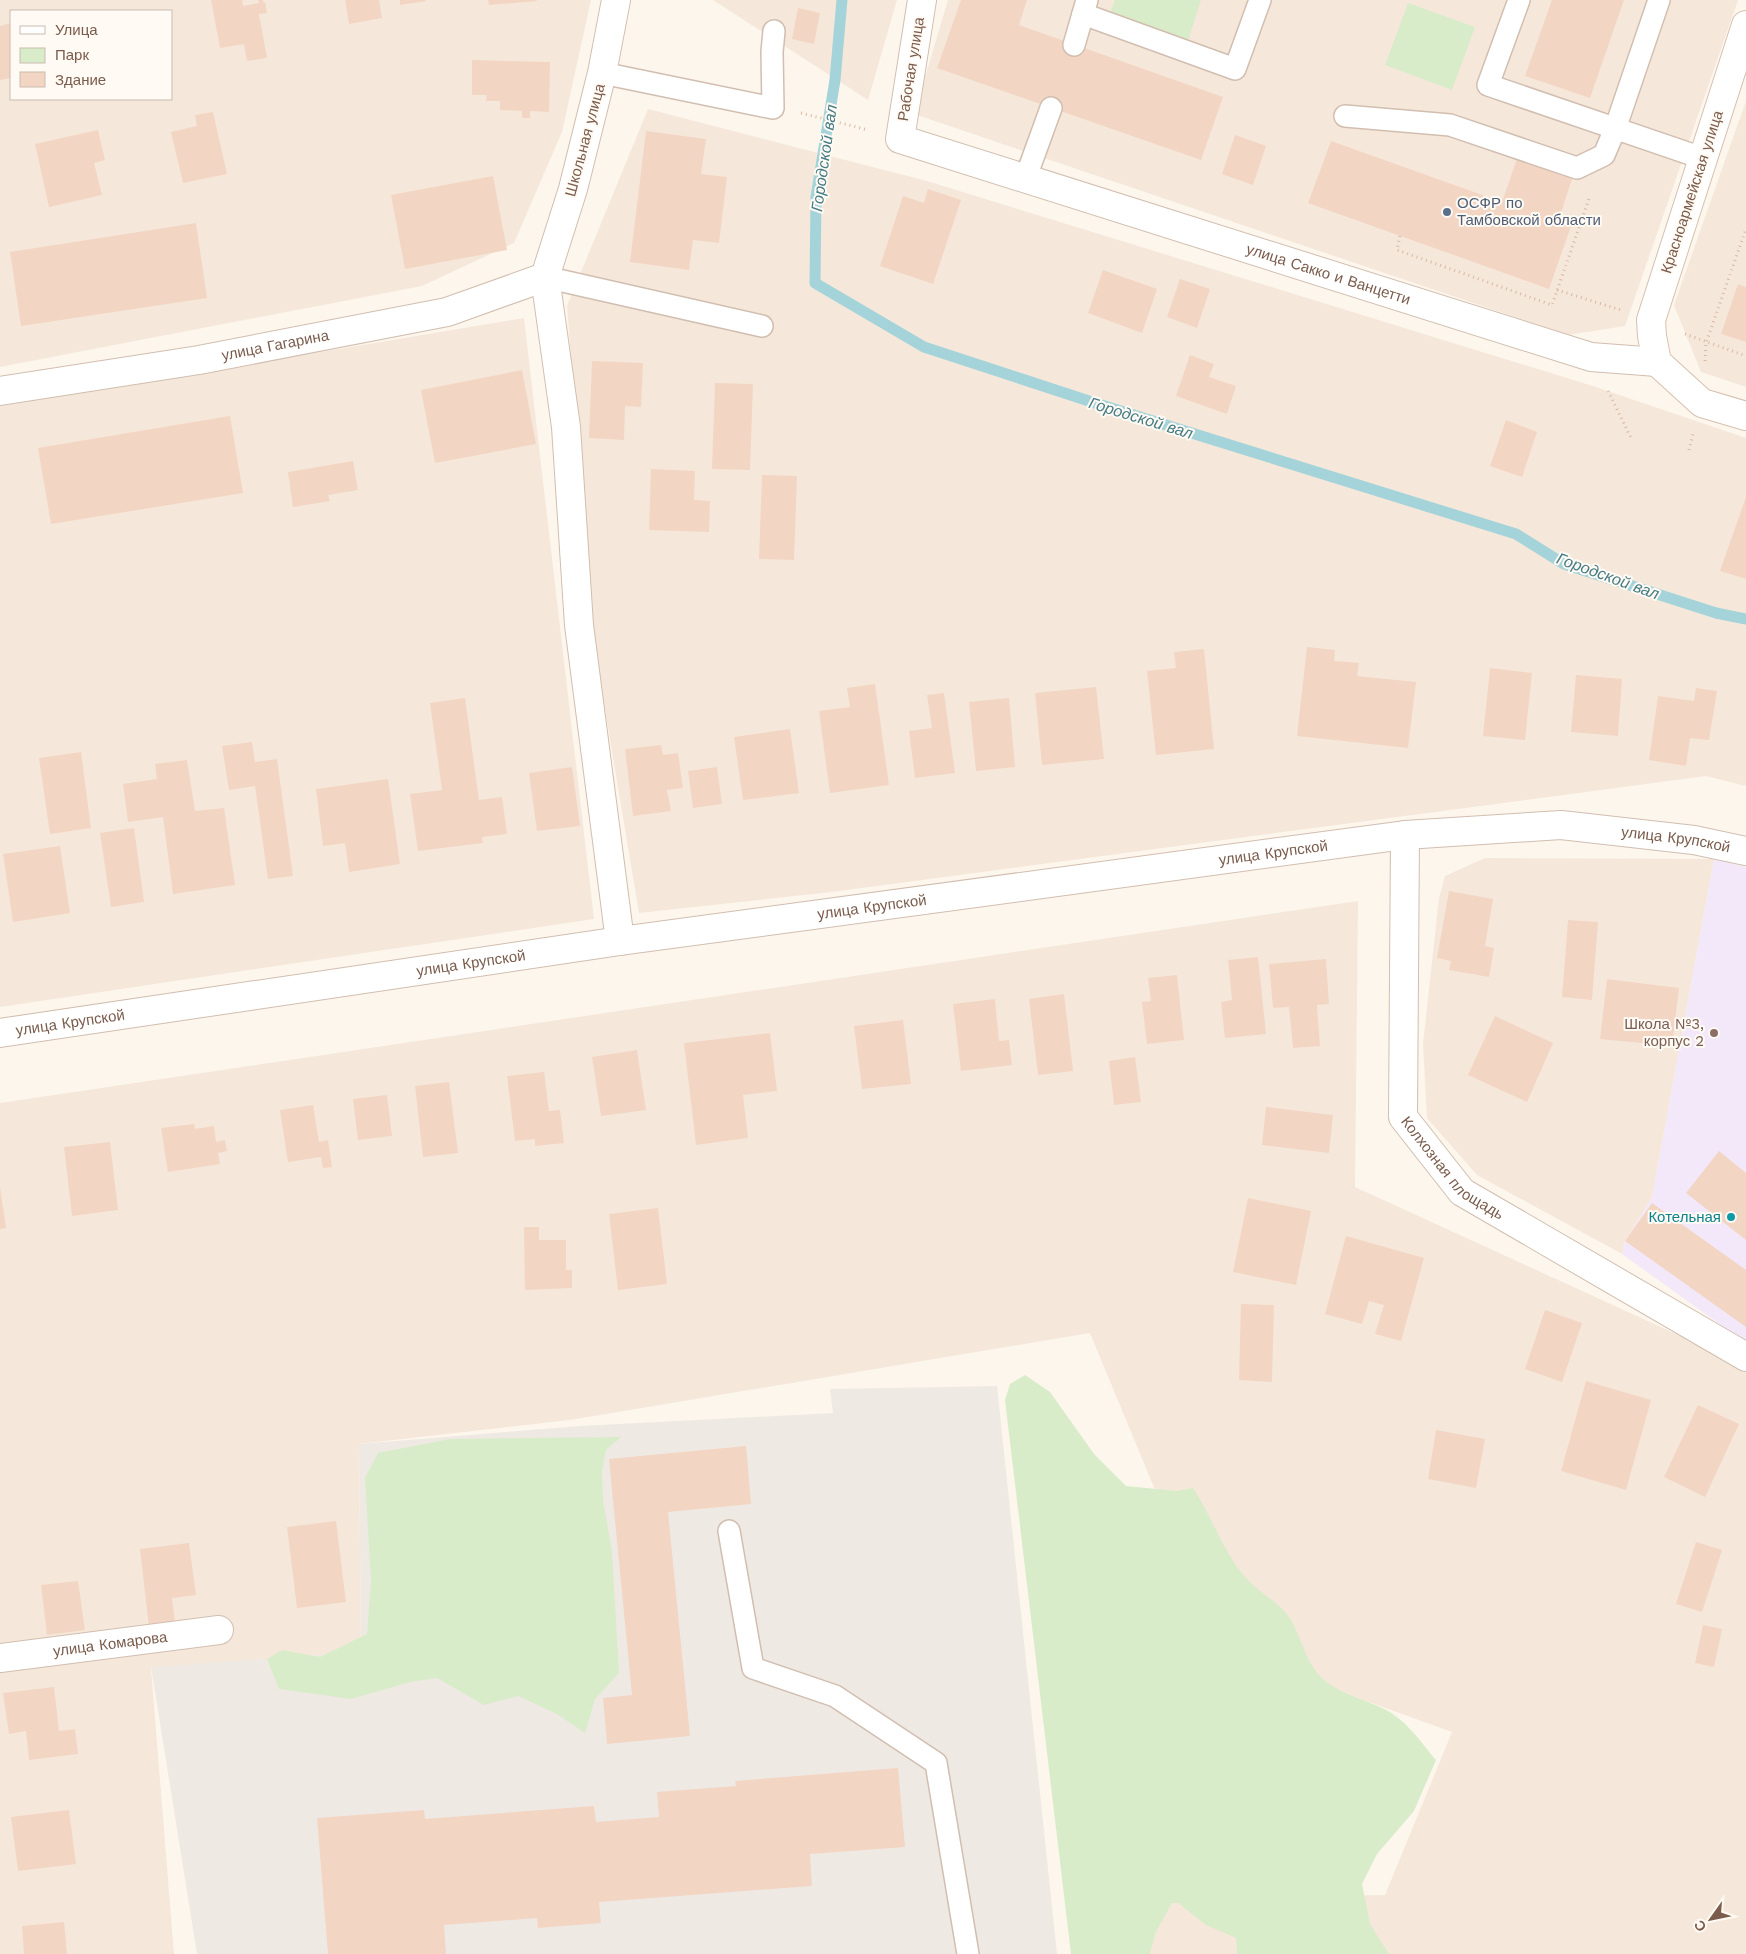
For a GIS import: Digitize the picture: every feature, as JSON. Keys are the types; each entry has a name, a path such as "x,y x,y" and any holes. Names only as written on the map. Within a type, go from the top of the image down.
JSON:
{"street":[{"name":"Школьная улица","path":"545,277 573,189 602,72 616,0"},
{"name":"Рабочая улица","path":"900,139 922,0"},
{"name":"Красноармейская улица","path":"1657,362 1651,320 1746,25"},
{"name":"улица Сакко и Ванцетти","path":"900,139 1026,177 1591,357 1657,362"},
{"name":"улица Гагарина","path":"0,391 200,360 447,312 545,277"},
{"path":"545,277 566,428 579,625 620,941"},
{"path":"1657,362 1702,402 1746,416"},
{"name":"улица Крупской","path":"0,1032 620,941 1405,835 1561,825 1694,840 1746,851"},
{"name":"Колхозная площадь","path":"1405,835 1403,1117 1462,1192 1746,1358"},
{"name":"улица Комарова","path":"0,1658 220,1630"}],"lane":[{"path":"1074,44 1085,7 1235,70 1260,0"},
{"path":"1520,0 1488,85 1702,158"},
{"path":"1345,116 1450,125 1577,168 1604,155 1615,129 1659,0"},
{"path":"602,72 773,108 772,52 774,32"},
{"path":"1026,177 1051,108"},
{"path":"545,277 762,326"},
{"path":"729,1531 753,1668 835,1696 936,1763 968,1954"}],"path":[{"path":"813,116 856,127"},
{"path":"1400,236 1397,250 1552,305 1604,155"},
{"path":"1706,342 1746,228"},
{"path":"1557,290 1651,320 1746,356"}],"shaded area":[{"path":"0,0 591,0 562,132 514,243 422,286 0,367"},
{"path":"713,0 897,0 868,100"},
{"path":"948,0 1738,0 1625,326 1568,335 914,114"},
{"path":"1746,101 1746,387 1701,372 1674,305"},
{"path":"648,109 927,181 1593,386 1746,438 1746,786 1706,776 832,892 639,913 592,632 567,306"},
{"path":"524,318 594,919 0,1007 0,406"},
{"path":"1485,858 1714,859 1652,1198 1625,1241 1622,1254 1477,1175 1427,1118 1423,1044 1439,898 1445,876"},
{"name":"Школа №3, корпус 2","path":"1714,859 1746,867 1746,1343 1622,1254 1625,1241 1652,1198"},
{"path":"1358,901 1355,1187 1746,1366 1746,1954 1090,1954 1090,1900 1385,1895 1452,1732 1221,1649 1090,1333 570,1420 359,1444 361,1652 151,1668 174,1954 0,1954 0,1103"},
{"path":"997,1386 1057,1954 197,1954 151,1667 361,1652 359,1444 580,1426 833,1413 830,1389"}],"green space":[{"path":"1115,0 1201,0 1188,41 1110,14"},
{"path":"1408,3 1475,27 1452,90 1385,65"},
{"path":"1025,1375 1050,1392 1094,1454 1126,1486 1176,1491 1193,1488 1231,1558 1239,1569 1252,1584 1276,1603 1291,1620 1316,1672 1342,1692 1390,1712 1412,1731 1436,1760 1414,1811 1377,1854 1362,1884 1370,1924 1389,1954 1237,1954 1236,1938 1206,1925 1178,1903 1172,1903 1155,1934 1150,1954 1071,1954 1005,1400 1010,1384"},
{"path":"621,1437 606,1450 602,1471 603,1500 612,1552 619,1673 595,1699 585,1733 557,1714 518,1696 484,1705 437,1678 410,1682 351,1699 279,1689 267,1659 282,1650 320,1657 367,1634 371,1580 365,1478 378,1453 450,1439"}],"building":[{"path":"211,0 242,0 243,6 259,3 258,0 265,2 267,13 259,14 267,58 247,61 244,44 220,48"},
{"path":"345,0 379,0 382,18 349,24"},
{"path":"400,0 425,0 426,1 400,5"},
{"path":"488,0 537,0 537,1 489,5"},
{"path":"961,0 1027,0 1019,25 1223,97 1201,160 937,68"},
{"path":"1552,0 1624,0 1590,98 1525,76"},
{"path":"798,8 820,13 814,44 792,39"},
{"path":"10,23 10,78 0,80 0,26"},
{"path":"472,60 550,62 549,112 530,111 530,118 522,118 522,111 500,110 500,101 486,101 487,95 472,95"},
{"path":"213,112 227,174 183,183 171,132 197,126 195,115"},
{"path":"98,130 105,160 94,163 102,195 49,207 35,144"},
{"path":"646,131 706,139 701,174 727,177 719,243 693,240 689,270 630,262"},
{"path":"1235,135 1266,146 1253,185 1222,174"},
{"name":"ОСФР по Тамбовской области","path":"1331,141 1502,202 1517,159 1572,179 1558,222 1571,226 1549,289 1308,203"},
{"path":"493,176 507,250 405,269 391,195"},
{"path":"928,189 961,200 933,284 880,266 903,196 924,203"},
{"path":"196,223 207,298 21,326 10,252"},
{"path":"1103,270 1157,289 1142,333 1088,313"},
{"path":"1180,279 1210,289 1197,328 1167,317"},
{"path":"1738,284 1746,287 1746,342 1721,334"},
{"path":"1190,355 1214,364 1209,377 1236,386 1227,414 1176,396"},
{"path":"592,361 643,363 641,407 625,406 624,440 589,438"},
{"path":"522,370 536,444 435,463 421,390"},
{"path":"715,383 753,384 750,470 712,469"},
{"path":"230,416 243,493 51,524 38,448"},
{"path":"1506,420 1537,432 1522,477 1490,466"},
{"path":"353,461 358,490 328,495 330,501 293,507 288,472"},
{"path":"651,469 695,471 694,500 710,501 709,532 649,530"},
{"path":"762,475 797,476 794,560 759,559"},
{"path":"1746,497 1746,579 1720,571"},
{"path":"1307,647 1335,650 1334,661 1359,663 1357,676 1416,682 1408,748 1297,736"},
{"path":"1204,649 1214,749 1156,755 1147,671 1176,668 1174,652"},
{"path":"1490,668 1532,673 1525,740 1483,736"},
{"path":"1576,675 1622,679 1618,736 1571,732"},
{"path":"875,684 889,785 830,793 819,711 850,707 847,688"},
{"path":"1096,687 1104,759 1042,765 1035,693"},
{"path":"1696,688 1717,691 1709,740 1690,738 1686,766 1649,760 1658,696 1694,701"},
{"path":"944,693 955,773 915,778 909,731 932,728 927,695"},
{"path":"465,698 479,800 502,797 507,834 482,837 483,843 418,851 410,794 442,790 430,703"},
{"path":"1009,698 1015,767 976,771 969,702"},
{"path":"790,729 799,793 743,800 734,737"},
{"path":"252,742 255,762 277,759 293,876 268,879 255,786 229,790 222,746"},
{"path":"661,745 663,755 678,753 683,788 667,790 671,811 633,816 625,749"},
{"path":"81,752 91,828 50,834 39,758"},
{"path":"187,760 195,811 224,808 235,885 173,894 163,817 128,822 123,784 157,779 155,764"},
{"path":"572,767 580,826 537,831 529,773"},
{"path":"717,767 722,804 693,808 688,771"},
{"path":"388,779 400,864 349,872 345,843 323,846 316,789"},
{"path":"134,828 144,902 111,907 100,833"},
{"path":"60,846 70,913 13,922 3,854"},
{"path":"1449,891 1493,899 1485,946 1494,948 1489,977 1449,970 1451,961 1437,958"},
{"path":"1568,920 1598,922 1592,1000 1562,997"},
{"path":"1258,957 1266,1034 1225,1038 1221,1002 1232,1000 1228,960"},
{"path":"1326,959 1329,1004 1317,1005 1320,1046 1293,1048 1289,1007 1273,1008 1269,964"},
{"path":"1177,975 1184,1040 1147,1044 1142,1002 1151,1001 1148,978"},
{"path":"1607,979 1679,988 1672,1046 1600,1039"},
{"path":"1064,994 1073,1071 1038,1075 1029,999"},
{"path":"995,999 999,1041 1009,1040 1012,1065 961,1071 953,1004"},
{"path":"1495,1016 1553,1043 1527,1102 1468,1075"},
{"path":"903,1020 911,1084 862,1089 854,1026"},
{"path":"770,1033 777,1091 743,1095 748,1138 696,1145 684,1043"},
{"path":"637,1050 646,1110 601,1116 592,1057"},
{"path":"1135,1057 1141,1102 1114,1105 1109,1061"},
{"path":"544,1072 549,1111 560,1110 564,1143 535,1146 535,1139 515,1141 507,1076"},
{"path":"449,1082 458,1153 423,1157 415,1086"},
{"path":"387,1095 392,1136 358,1140 353,1099"},
{"path":"313,1105 319,1142 328,1140 332,1167 323,1168 321,1157 288,1162 280,1110"},
{"path":"1266,1107 1333,1115 1329,1153 1262,1145"},
{"path":"194,1124 195,1129 214,1126 216,1142 225,1140 227,1151 218,1153 220,1164 168,1172 161,1128"},
{"path":"110,1142 118,1210 72,1216 64,1147"},
{"name":"Котельная","path":"1719,1151 1746,1173 1746,1240 1686,1193"},
{"path":"0,1187 6,1228 0,1229"},
{"path":"1248,1198 1311,1211 1296,1285 1233,1272"},
{"path":"1652,1203 1746,1270 1746,1327 1625,1241"},
{"path":"658,1208 667,1284 618,1290 609,1214"},
{"path":"524,1227 539,1227 539,1240 566,1240 566,1270 572,1270 572,1288 525,1290"},
{"path":"1346,1236 1424,1258 1401,1341 1375,1334 1384,1305 1369,1301 1362,1324 1325,1314"},
{"path":"1241,1304 1274,1305 1272,1382 1239,1380"},
{"path":"1545,1310 1582,1323 1562,1382 1525,1369"},
{"path":"1586,1381 1651,1400 1626,1490 1561,1471"},
{"path":"1698,1405 1739,1424 1705,1497 1664,1477"},
{"path":"1436,1430 1485,1439 1476,1488 1428,1479"},
{"path":"746,1446 751,1504 668,1512 690,1736 607,1744 603,1698 632,1695 609,1459"},
{"path":"336,1521 346,1602 297,1608 287,1527"},
{"path":"1696,1542 1722,1550 1702,1612 1676,1604"},
{"path":"189,1543 196,1595 172,1598 175,1623 149,1627 140,1549"},
{"path":"78,1581 85,1630 47,1635 41,1585"},
{"path":"1703,1625 1722,1629 1714,1667 1695,1663"},
{"path":"54,1687 59,1731 75,1729 78,1754 29,1760 26,1731 9,1734 3,1693"},
{"path":"898,1768 905,1847 810,1854 812,1886 599,1902 601,1923 538,1928 537,1918 444,1925 446,1954 328,1954 317,1818 424,1810 425,1819 594,1806 596,1822 659,1817 657,1792 736,1786 735,1781"},
{"path":"69,1810 76,1864 18,1871 11,1817"},
{"path":"64,1922 67,1954 24,1954 22,1926"}],"waterway":[{"name":"Городской вал","path":"842,0 835,80 816,197 815,283 924,347 1095,403 1516,534 1564,564 1716,613 1746,619"}],"place":[{"name":"ОСФР по Тамбовской области","path":"1447,212"},
{"name":"Школа №3, корпус 2","path":"1714,1033"},
{"name":"Котельная","path":"1731,1217"}]}
